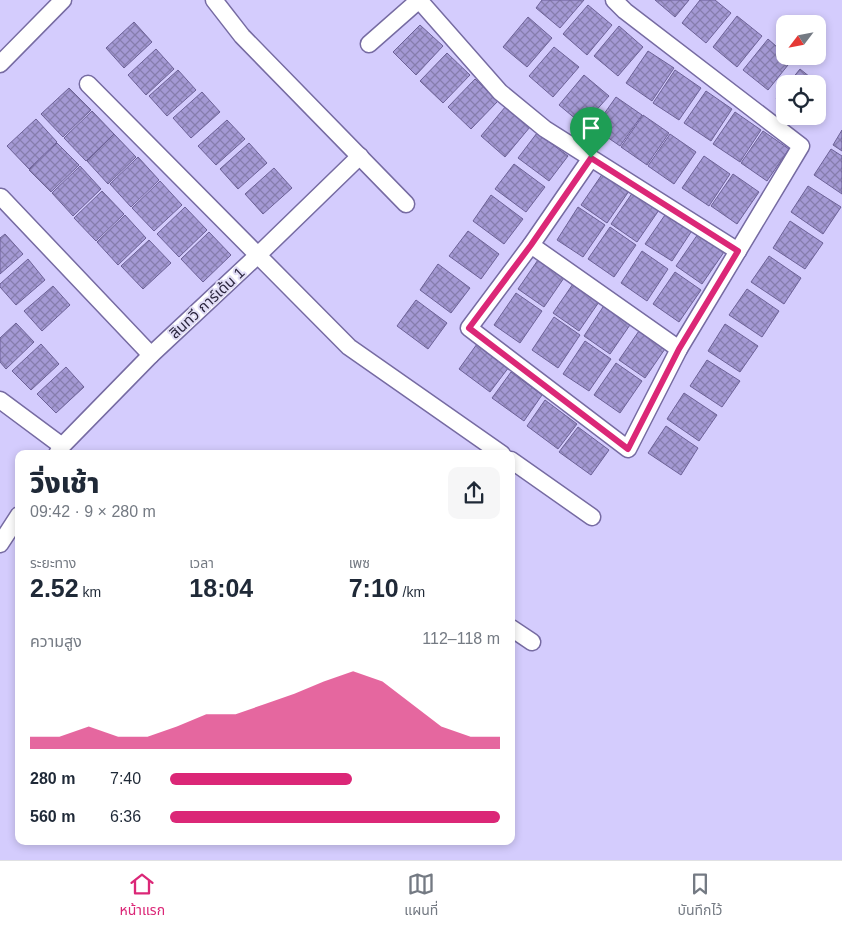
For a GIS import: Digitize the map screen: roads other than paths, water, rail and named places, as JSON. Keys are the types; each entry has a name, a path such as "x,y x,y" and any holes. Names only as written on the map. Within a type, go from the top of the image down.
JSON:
{"street":[{"path":"0,64 63,0"},
{"path":"214,0 242,36 406,204"},
{"path":"369,44 419,0 500,92 545,129 738,251"},
{"path":"591,158 531,245 469,328 628,449 679,349 801,146 625,11 614,0"},
{"path":"88,84 349,347 495,450"},
{"name":"สินทวี การ์เด้น 1","path":"60,450 151,355 360,156"},
{"path":"1,197 151,355"},
{"path":"531,245 679,349"},
{"path":"0,400 60,450"},
{"path":"515,464 592,517"},
{"path":"0,544 15,520"},
{"path":"515,631 532,642"}]}
